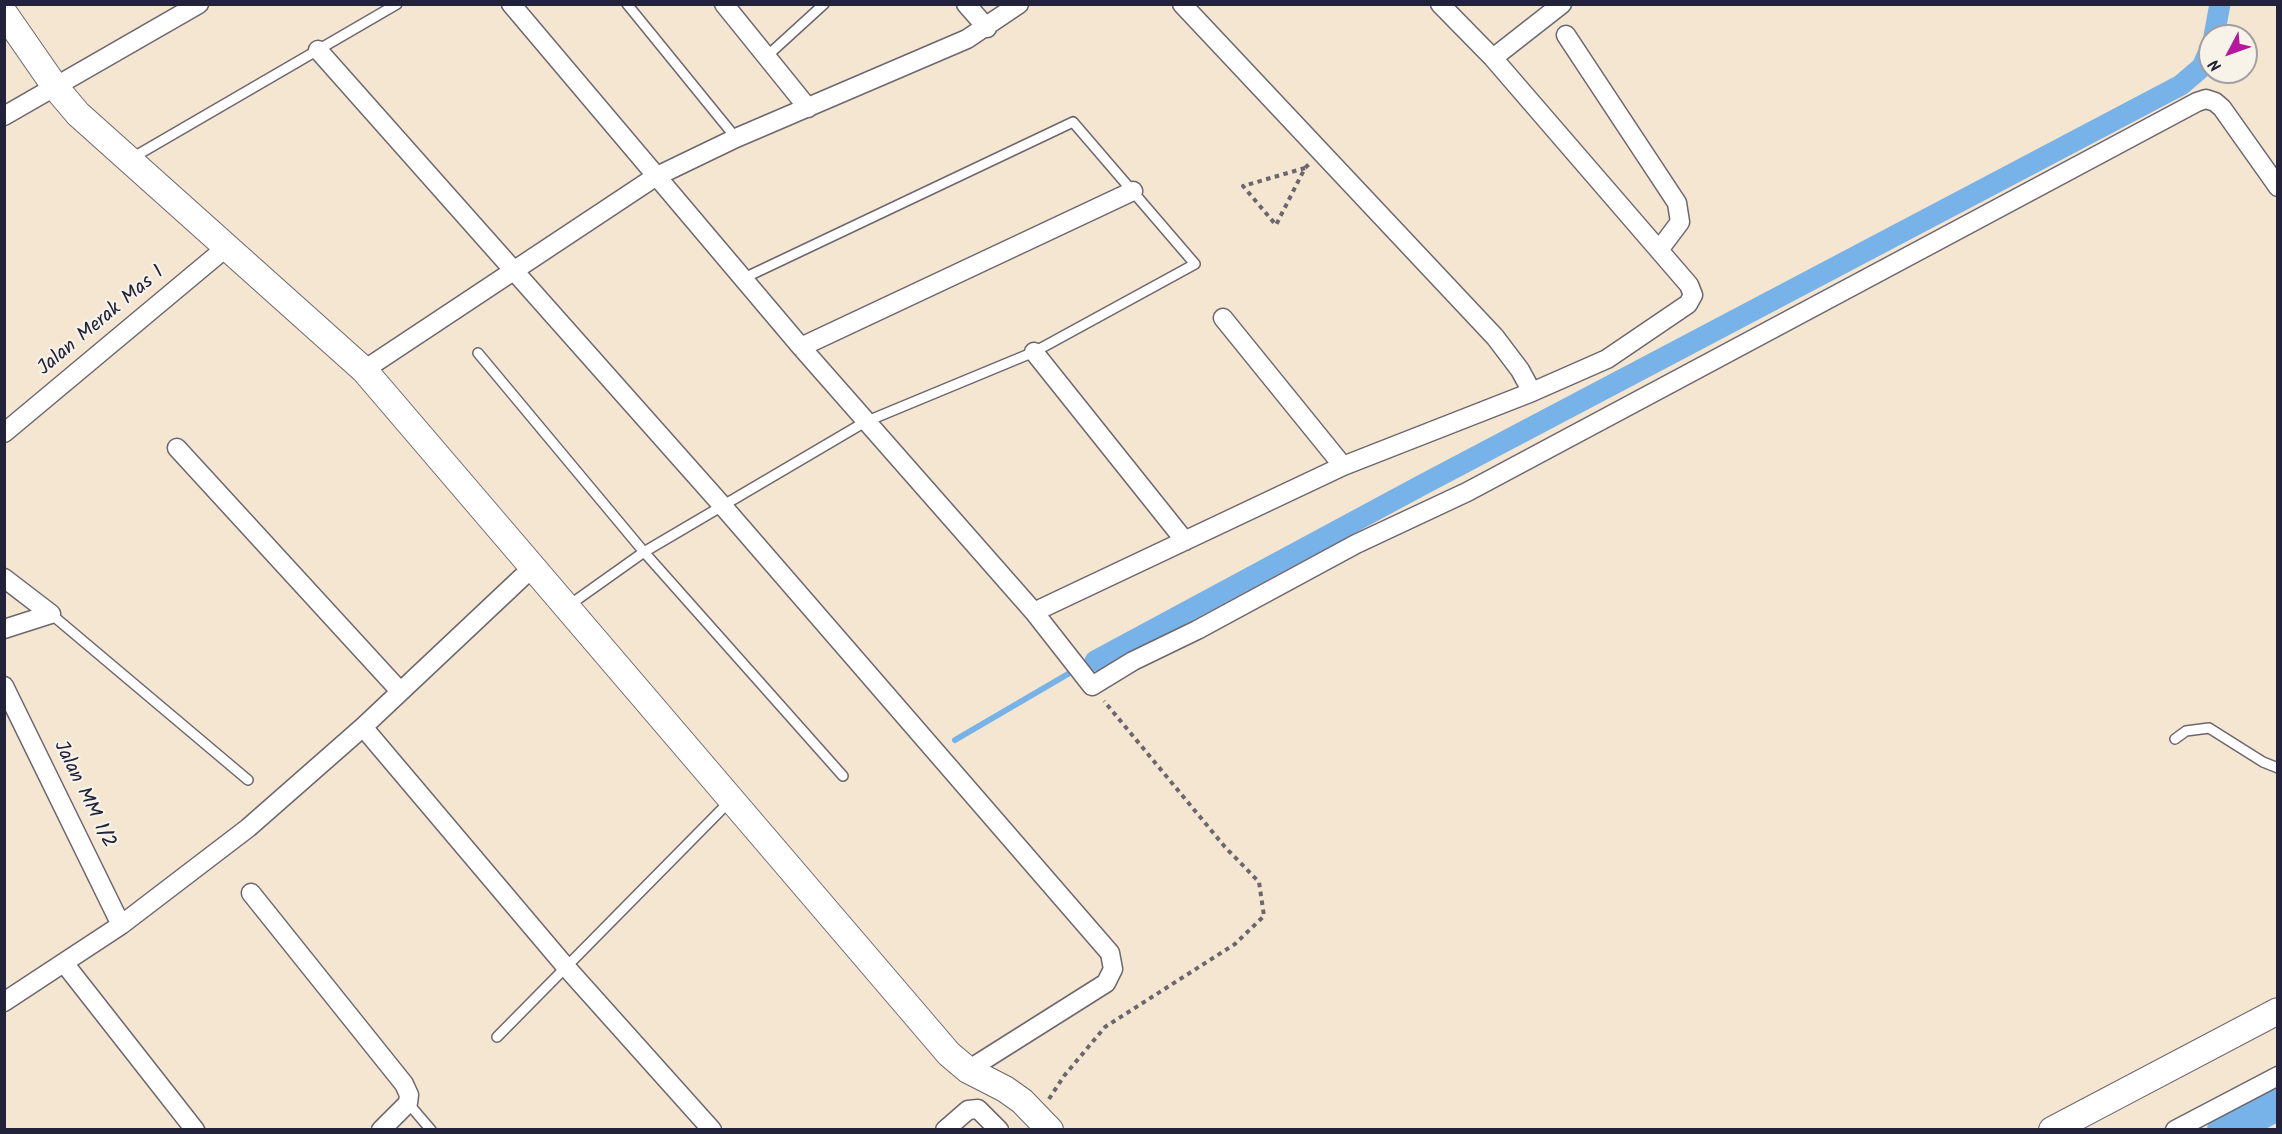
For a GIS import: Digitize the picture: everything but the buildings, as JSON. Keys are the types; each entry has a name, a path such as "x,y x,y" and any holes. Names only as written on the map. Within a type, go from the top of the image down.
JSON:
{"street":[{"path":"4,116 199,4"},
{"path":"512,4 742,279 1034,612 1092,686 1356,544 1467,492 2197,102 2206,99 2222,108 2277,187"},
{"path":"724,4 808,108"},
{"path":"966,4 987,28"},
{"path":"364,370 656,177 736,138 942,50 987,28 1019,4"},
{"path":"1182,4 1495,337 1520,370 1532,392"},
{"path":"1034,612 1343,466 1532,392 1607,359 1688,304 1693,295 1689,285 1492,58 1440,4"},
{"path":"1492,58 1562,4"},
{"path":"8,23 78,114 364,370 950,1054 968,1070 1005,1089 1044,1123"},
{"path":"1566,35 1677,203 1680,222 1659,250"},
{"path":"318,50 721,504 1110,952 1113,969 1106,983 968,1070"},
{"path":"801,347 1133,191"},
{"name":"Jalan Merak Mas 1","path":"4,433 228,246"},
{"path":"1223,318 1343,466"},
{"path":"1034,352 1185,541"},
{"path":"177,448 399,690"},
{"path":"4,1002 121,925 248,828 363,727 399,690 534,566"},
{"path":"4,578 51,614"},
{"path":"4,629 51,614"},
{"name":"Jalan MM 1/2","path":"4,686 121,925"},
{"path":"363,727 566,967 712,1130"},
{"path":"251,893 404,1084 409,1095 408,1104 381,1130"},
{"path":"64,963 195,1130"},
{"path":"2052,1130 2277,1011"},
{"path":"2175,1130 2277,1076"},
{"path":"945,1130 968,1110 978,1109 999,1130"}],"lane":[{"path":"128,160 397,4"},
{"path":"627,4 736,138"},
{"path":"767,56 824,4"},
{"path":"568,606 644,552 721,504 865,422 1034,352 1195,264 1073,122 742,279"},
{"path":"478,353 644,552 843,776"},
{"path":"51,614 248,780"},
{"path":"2175,739 2186,731 2209,728 2263,762 2277,768"},
{"path":"497,1037 733,798"},
{"path":"408,1104 431,1130"}],"path":[{"path":"1305,168 1276,225 1243,186 1264,180 1305,168"},
{"path":"1044,1123 1065,1076 1105,1027 1235,944 1264,916 1259,882 1225,847 1092,686"}],"waterway":[{"path":"2216,24 2220,4"},
{"path":"1095,661 1422,485 2181,85 2198,70"},
{"path":"955,740 1068,674"},
{"path":"2225,1130 2278,1102"}]}
